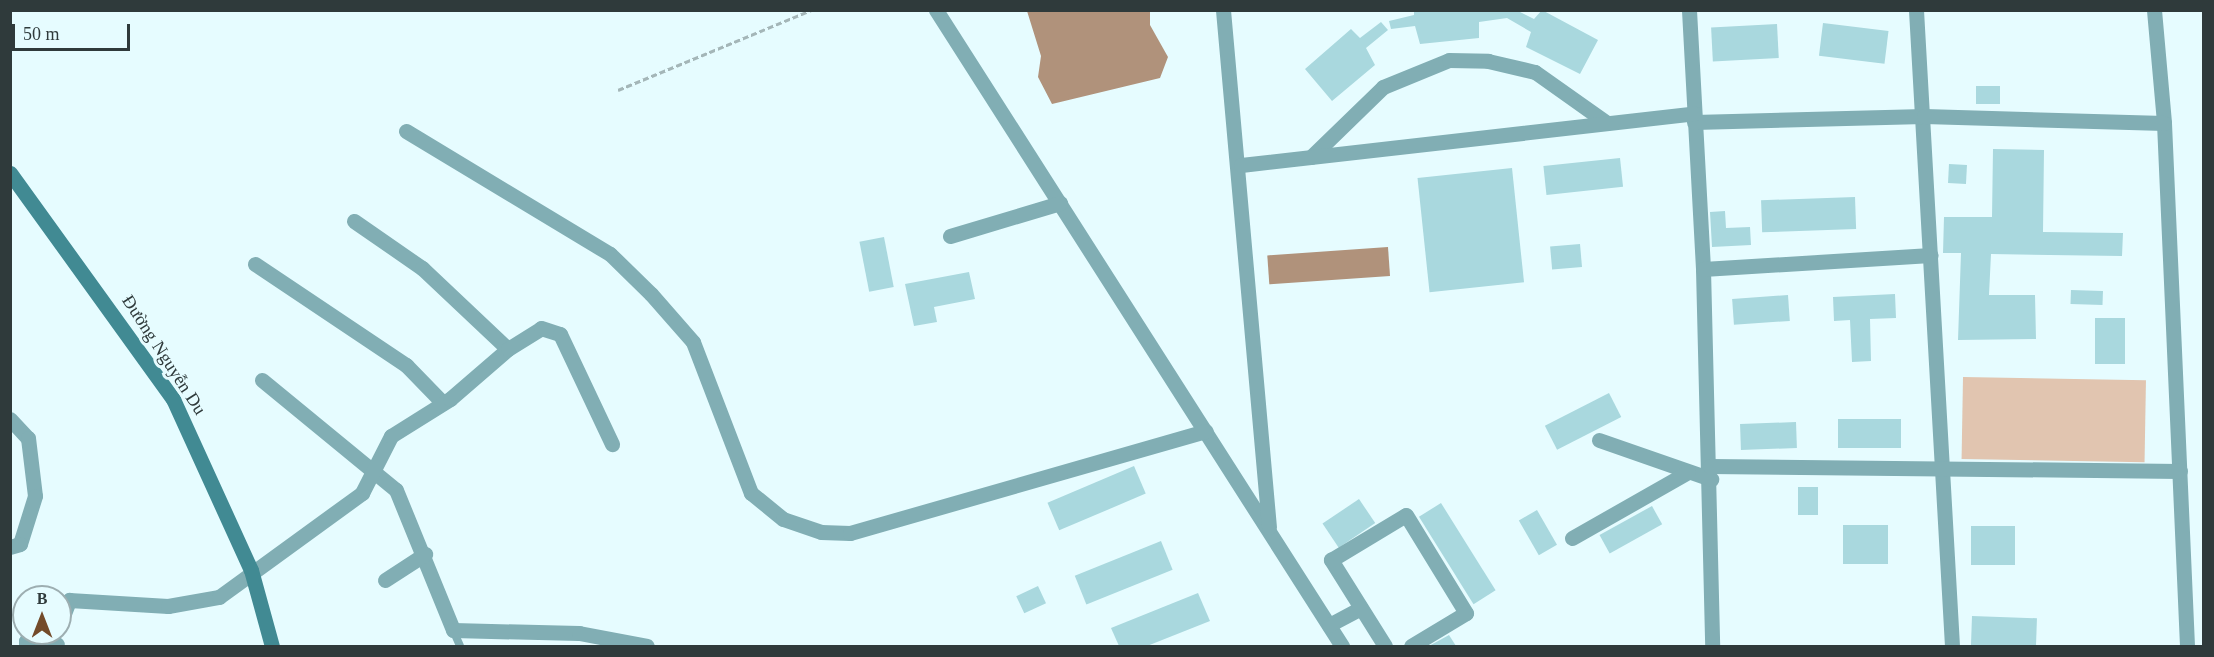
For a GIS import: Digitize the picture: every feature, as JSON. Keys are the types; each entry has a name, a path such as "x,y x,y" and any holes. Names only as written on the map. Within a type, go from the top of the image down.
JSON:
{"main road":[{"name":"Đường Nguyễn Du","path":"10,173 173,399 252,570 272,646"}],"street":[{"path":"936,10 1269,528 1342,646"},
{"path":"1223,10 1240,165 1269,528"},
{"path":"1689,10 1711,472 1712,646"},
{"path":"1916,10 1924,116 1941,470 1953,646"},
{"path":"2154,10 2164,123 2187,646"},
{"path":"1311,157 1383,87 1449,60 1488,61 1535,72 1607,123"},
{"path":"1240,165 1607,123 1694,117 1924,116 2164,123"},
{"path":"406,131 610,254 651,294 693,342 751,493 783,519 821,532 850,533 1206,431"},
{"path":"950,236 1060,202"},
{"path":"354,221 422,268 507,349"},
{"path":"1703,269 1931,255"},
{"path":"255,264 405,365 443,403"},
{"path":"72,600 196,604 219,597 252,570 362,493 375,472 391,436 443,403 507,349 541,328 560,334 612,444"},
{"path":"262,380 396,490 425,554 453,630 579,633 647,646"},
{"path":"10,420 28,438 34,484 32,516 20,544 10,547"},
{"path":"1599,440 1688,472 2180,471"},
{"path":"1572,538 1688,472"},
{"path":"1385,646 1331,560 1406,515 1466,613 1411,646"},
{"path":"385,580 425,554"},
{"path":"1329,625 1361,608"}],"lane":[{"path":"453,630 460,646"}],"path":[{"path":"618,90 811,10"}],"shaded area":[{"path":"1027,11 1150,11 1150,25 1168,57 1160,78 1052,104 1038,77 1041,56"},
{"path":"1388,247 1390,276 1269,284 1267,255"},
{"path":"1963,377 2146,380 2145,462 1962,459"}],"building":[{"path":"1414,10 1516,10 1534,19 1542,10 1598,40 1580,74 1526,47 1531,32 1507,18 1479,22 1479,38 1420,44 1415,26 1391,29 1389,21 1414,15"},
{"path":"1381,22 1388,30 1366,48 1375,65 1332,101 1305,69 1351,29 1360,38"},
{"path":"1823,23 1889,31 1884,64 1819,56"},
{"path":"1777,24 1779,58 1713,61 1711,27"},
{"path":"1976,86 2000,86 2000,104 1976,104"},
{"path":"1993,149 2044,150 2043,232 2123,233 2122,256 1991,254 1989,295 2035,295 2036,339 1958,340 1961,253 1943,253 1944,217 1992,217"},
{"path":"1620,158 1623,187 1546,195 1543,166"},
{"path":"1949,164 1967,165 1966,184 1948,183"},
{"path":"1512,168 1524,282 1430,292 1418,178"},
{"path":"1855,197 1856,229 1762,232 1761,200"},
{"path":"1725,211 1726,228 1750,227 1751,245 1712,247 1710,212"},
{"path":"884,237 894,287 869,292 859,242"},
{"path":"1580,244 1582,267 1552,270 1550,247"},
{"path":"969,272 975,299 934,307 937,322 914,326 905,284"},
{"path":"2071,290 2103,291 2102,305 2071,304"},
{"path":"1895,294 1896,318 1870,319 1871,361 1852,362 1850,320 1834,321 1833,297"},
{"path":"1788,295 1790,321 1734,325 1732,299"},
{"path":"2095,318 2125,318 2125,364 2095,364"},
{"path":"1609,393 1621,417 1557,450 1545,426"},
{"path":"1838,419 1901,419 1901,448 1838,448"},
{"path":"1796,422 1797,448 1741,450 1740,424"},
{"path":"1134,466 1146,494 1059,530 1047,503"},
{"path":"1798,487 1818,487 1818,515 1798,515"},
{"path":"1359,499 1375,523 1339,548 1323,524"},
{"path":"1441,503 1496,590 1474,604 1419,517"},
{"path":"1652,506 1662,524 1610,553 1600,535"},
{"path":"1537,510 1557,545 1539,555 1519,520"},
{"path":"1843,525 1888,525 1888,564 1843,564"},
{"path":"1971,526 2015,526 2015,565 1971,565"},
{"path":"1161,541 1173,570 1086,605 1075,576"},
{"path":"1038,586 1046,603 1024,613 1016,596"},
{"path":"1198,593 1210,621 1147,646 1119,646 1111,628"},
{"path":"1972,616 2037,618 2036,646 1971,646"},
{"path":"1449,635 1456,646 1429,646"}]}
